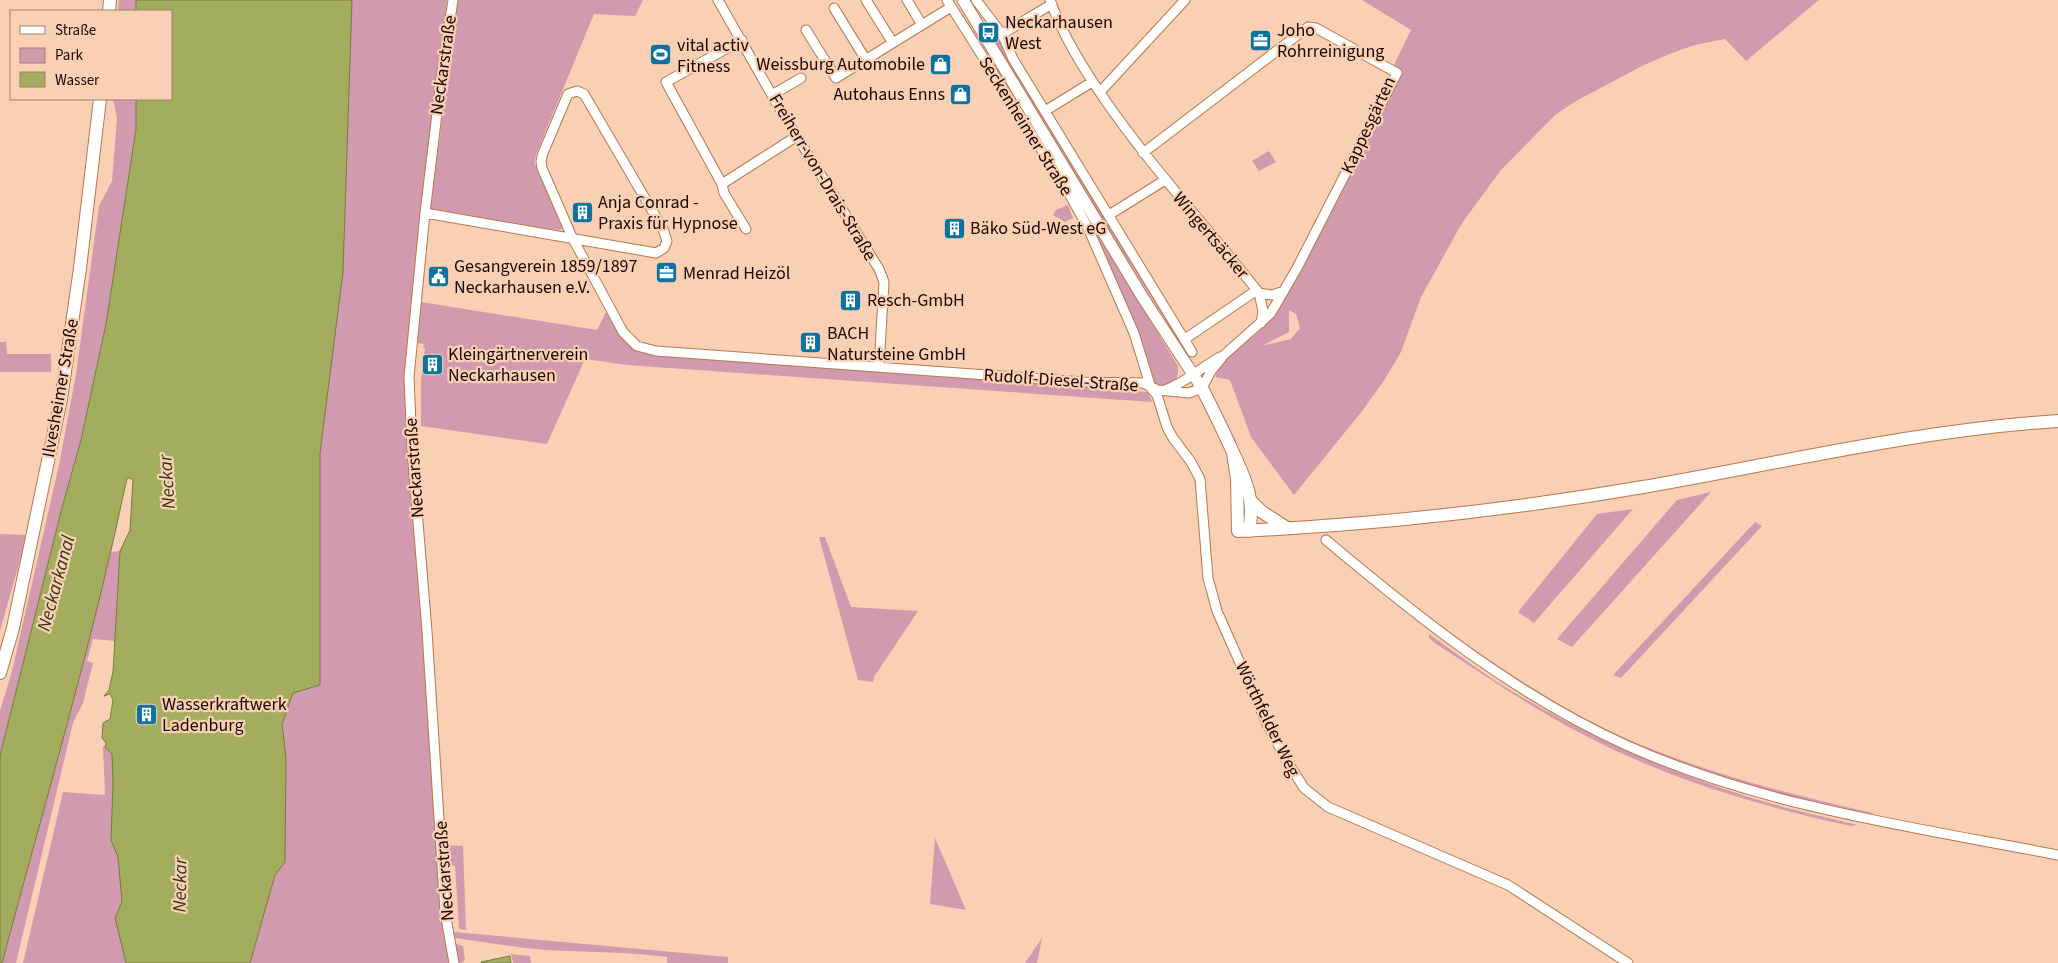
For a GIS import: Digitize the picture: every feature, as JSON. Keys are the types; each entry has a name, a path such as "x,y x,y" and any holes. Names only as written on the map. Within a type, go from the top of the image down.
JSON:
{"main road":[{"name":"Ilvesheimer Straße","path":"0,673 13,628 61,399 80,268 100,100"},
{"path":"1202,388 1245,476 1251,501 1252,517 1243,531"},
{"path":"1243,531 1420,518 1509,508 1652,485 1901,438 2058,420"},
{"path":"1233,453 1243,531"},
{"path":"1251,501 1262,512 1288,528"}],"street":[{"name":"Neckarstraße","path":"453,0 444,54 424,213 408,377 412,458 427,630 446,912 454,963"},
{"name":"Freiherr-von-Drais-Straße","path":"718,0 796,136 879,269 884,282 879,366"},
{"path":"866,0 893,43"},
{"path":"907,0 922,25"},
{"path":"963,0 1143,298 1202,388"},
{"path":"976,0 1002,34 1013,59 1192,352"},
{"path":"1100,92 1185,0"},
{"name":"Wingertsäcker","path":"1002,34 1051,2 1066,37 1092,82 1143,153 1258,292 1263,311 1261,323"},
{"name":"Seckenheimer Straße","path":"806,30 836,78 922,25 949,3 1088,228 1134,333 1151,388"},
{"path":"834,8 866,60"},
{"name":"Kappesgärten","path":"1143,153 1308,27 1316,28 1397,73 1284,291 1270,314 1224,355 1202,388"},
{"path":"742,40 666,82 722,184 724,193 746,229"},
{"path":"772,95 801,78"},
{"path":"1045,111 1092,82"},
{"name":"Rudolf-Diesel-Straße","path":"572,237 656,253 664,248 667,241 663,229 584,94 577,91 568,94 563,103 541,161 572,237 623,332 637,346 656,351 1083,382 1143,383 1151,388 1188,393 1202,388"},
{"path":"722,184 796,136"},
{"name":"Wingertsäcker","path":"1109,215 1165,180"},
{"path":"424,213 572,237"},
{"name":"Wingertsäcker","path":"1185,339 1258,292 1272,295 1284,291"},
{"name":"Kappesgärten","path":"1193,375 1200,368 1224,355"},
{"path":"1165,390 1186,381 1193,375"},
{"name":"Wörthfelder Weg","path":"1151,388 1157,396 1173,438 1197,471 1200,479 1203,498 1206,562 1210,592 1217,611 1286,761 1300,782 1311,795 1328,807 1508,885 1628,963"},
{"path":"1326,540 1431,627 1486,666 1543,702 1629,746 1753,792 1812,808 2058,854"}],"green space":[{"path":"119,0 136,0 136,10 118,10"},
{"path":"212,0 447,0 420,228 405,377 406,429 450,963 23,963 63,792 105,795 103,746 210,745"},
{"path":"455,0 643,0 635,16 594,14 537,152 534,162 564,222 563,228 559,230 429,214 440,137"},
{"path":"1362,0 1819,0 1746,61 1725,39 1695,45 1644,65 1576,101 1555,115 1501,170 1462,223 1421,297 1401,352 1385,379 1363,410 1294,495 1251,437 1230,380 1215,377 1223,360 1255,335 1273,317 1298,273 1401,72 1393,67 1411,30","holes":["1289,310 1296,314 1300,328 1291,339 1262,346 1289,332"]},
{"path":"997,38 1182,340 1179,342 1056,146 996,44"},
{"path":"990,66 999,71 1178,366 1176,380 1173,382 1156,387 1138,331 1110,272"},
{"path":"113,100 136,100 136,129 106,324 81,440 0,755 0,711 12,671 59,465 76,374 99,206 112,181 117,118"},
{"path":"1269,151 1276,162 1259,171 1252,161"},
{"path":"1068,205 1073,218 1065,222 1053,215 1056,210"},
{"path":"421,302 597,330 607,310 623,338 665,356 1148,392 1152,402 627,365 585,359 547,444 421,426 421,381 425,348 423,348 424,344 417,343"},
{"path":"0,342 6,342 7,354 51,354 51,372 0,372"},
{"path":"1711,492 1572,647 1557,639 1677,500"},
{"path":"1633,509 1534,623 1518,612 1597,514"},
{"path":"1755,522 1762,526 1621,678 1613,675"},
{"path":"0,534 27,535 0,631"},
{"path":"819,537 825,537 851,607 918,611 874,677 873,682 858,680"},
{"path":"120,551 116,641 93,639 87,661 93,663 83,703 73,723 16,963 2,963 111,552"},
{"path":"1440,625 1488,659 1562,706 1641,745 1755,784 1873,813 1870,815 1796,800 1730,781 1665,758 1570,714 1540,697 1463,645 1438,626"},
{"path":"1429,634 1510,690 1559,718 1636,755 1751,798 1858,825 1851,826 1782,810 1715,790 1616,751 1565,725 1508,691 1435,643 1429,638"},
{"path":"935,838 966,910 930,904"},
{"path":"445,845 463,846 466,930 459,929 455,866 445,864"},
{"path":"454,932 728,957 728,963 667,963 667,957 652,955 524,948 455,938"},
{"path":"1042,938 1037,963 1025,963"},
{"path":"454,943 463,946 465,959 462,963 458,963"},
{"path":"511,954 530,956 531,963 513,963"}],"water":[{"path":"136,0 352,0 343,272 320,453 320,685 293,693 282,724 286,758 285,862 275,875 250,963 126,963 115,918 122,902 118,857 111,840 112,754 105,747 106,743 102,738 103,723 110,719 113,700 110,694 104,696 109,690 113,672 120,551 130,530 133,480 127,478 84,661 2,963 0,963 0,755 81,440 106,324 136,129 136,100 172,100 172,10 136,10"},
{"path":"510,956 511,963 481,962"}],"place":[{"name":"Neckarhausen West","path":"989,32"},
{"name":"Joho Rohrreinigung","path":"1261,40"},
{"name":"vital activ Fitness","path":"661,55"},
{"name":"Weissburg Automobile","path":"941,64"},
{"name":"Autohaus Enns","path":"961,94"},
{"name":"Anja Conrad - Praxis für Hypnose","path":"582,212"},
{"name":"Bäko Süd-West eG","path":"954,228"},
{"name":"Menrad Heizöl","path":"667,273"},
{"name":"Gesangverein 1859/1897 Neckarhausen e.V.","path":"438,276"},
{"name":"Resch-GmbH","path":"851,300"},
{"name":"BACH Natursteine GmbH","path":"811,343"},
{"name":"Kleingärtnerverein Neckarhausen","path":"432,364"},
{"name":"Wasserkraftwerk Ladenburg","path":"146,714"}],"water label":[{"name":"Neckar","path":"166,482"},
{"name":"Neckarkanal","path":"55,583"},
{"name":"Neckar","path":"179,885"}]}
